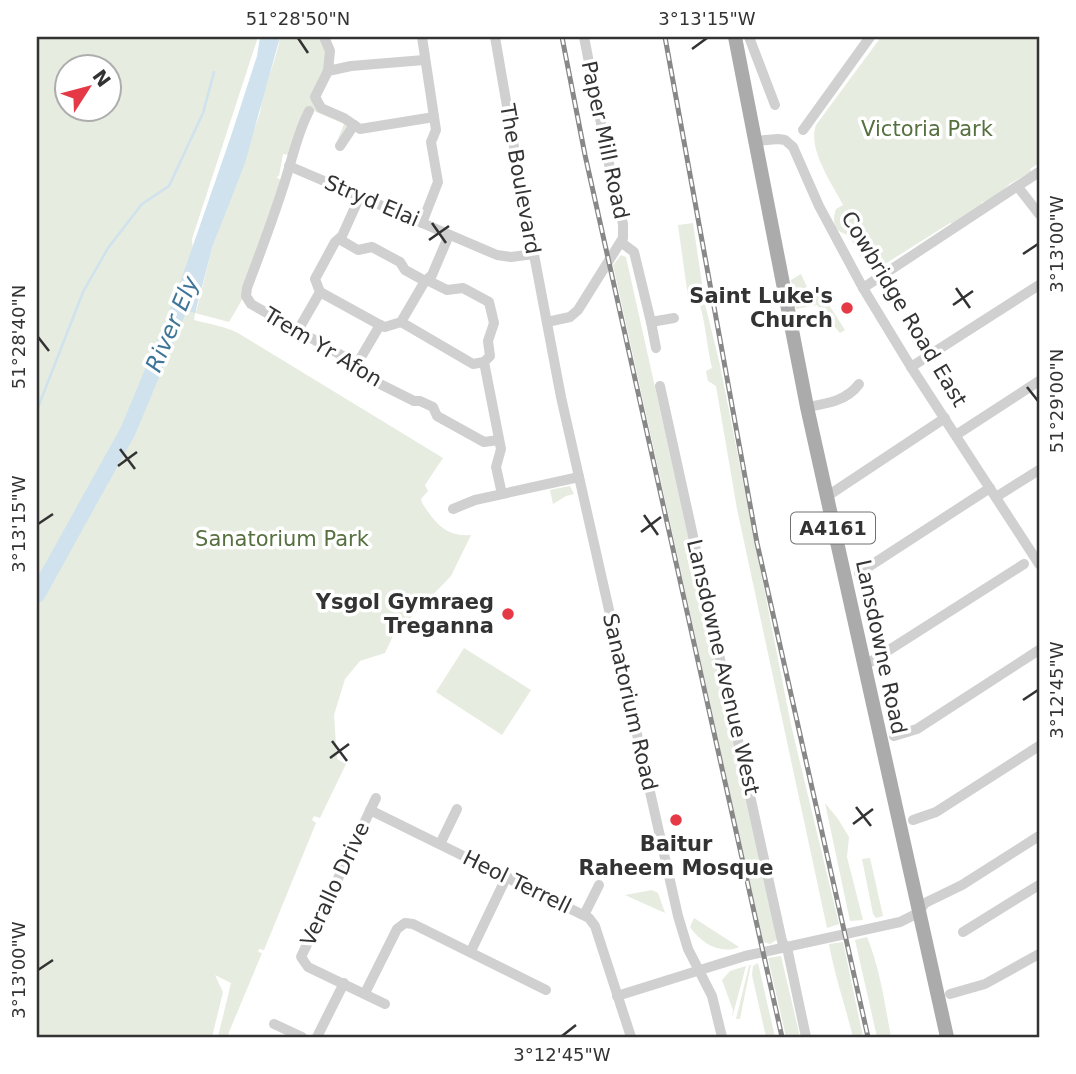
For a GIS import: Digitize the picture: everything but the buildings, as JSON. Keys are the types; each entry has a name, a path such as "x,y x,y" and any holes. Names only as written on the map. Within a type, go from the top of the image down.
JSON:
{"main road":[{"path":"735,37 746,92"},
{"name":"A4161","path":"746,92 755,141"},
{"name":"Lansdowne Road","path":"755,141 826,497 947,1037"}],"street":[{"path":"324,37 330,51 328,71 315,94 321,108 360,129 434,117"},
{"path":"422,37 436,130 431,142 437,177 437,186 422,223"},
{"name":"The Boulevard","path":"495,37 547,322"},
{"name":"Paper Mill Road","path":"584,37 623,224 622,243"},
{"path":"749,37 775,105"},
{"path":"803,130 870,37"},
{"path":"328,71 351,66 424,60"},
{"path":"746,92 766,84"},
{"name":"Trem Yr Afon","path":"309,111 294,144 246,296 251,304 357,364 360,374 414,401 433,407 437,416 447,423 484,442 499,440"},
{"path":"340,146 354,125"},
{"name":"Cowbridge Road East","path":"755,141 783,139 793,147 819,206 863,288 911,367 1039,562"},
{"name":"Stryd Elai","path":"289,166 502,256 534,254"},
{"path":"863,288 1039,172"},
{"path":"1018,187 1039,214"},
{"path":"339,239 358,250 372,247 400,262 405,270 447,290 463,288 489,302 495,323 488,341 490,356 484,362 473,364 401,323 385,327 320,292 315,279 360,197"},
{"path":"401,323 426,280 432,275 450,235"},
{"path":"547,322 570,317 578,310 622,243 634,252 656,348"},
{"path":"911,367 1039,285"},
{"path":"297,332 320,292"},
{"path":"651,322 674,318"},
{"name":"Sanatorium Road","path":"547,322 579,477 678,916 685,940 715,1003 722,1037"},
{"path":"357,364 380,325"},
{"path":"484,362 501,449 496,467 502,494"},
{"path":"956,435 1039,381"},
{"path":"807,407 838,400 859,384"},
{"name":"Lansdowne Avenue West","path":"660,386 671,415 711,589 752,772 782,941 786,948 806,1037"},
{"path":"826,497 945,418"},
{"path":"859,573 993,493 1039,470"},
{"path":"453,509 467,502 579,477"},
{"path":"864,666 1024,564"},
{"path":"894,736 917,729 1039,650"},
{"path":"913,820 936,813 1039,746"},
{"name":"Verallo Drive","path":"376,798 301,957 308,967 386,1004"},
{"path":"440,844 457,809"},
{"name":"Heol Terrell","path":"370,810 584,915 595,926 631,1037"},
{"path":"617,996 745,956 889,925 918,913 925,903 962,885 1039,836"},
{"path":"471,951 507,876"},
{"path":"584,915 598,885"},
{"path":"963,932 1039,885"},
{"path":"365,993 397,929 405,923 413,924 471,951 546,990"},
{"path":"950,994 985,985 1039,954"},
{"path":"317,1037 344,983"},
{"path":"274,1024 302,1037"}],"green space":[{"name":"Sanatorium Park","path":"37,37 258,37 192,239 197,290 196,312 213,245 260,113 280,37 321,37 325,52 324,66 312,94 347,125 347,128 335,146 344,124 307,108 288,155 283,154 279,176 276,177 281,180 243,298 229,322 195,313 194,320 238,333 443,458 425,485 428,491 421,499 422,503 442,528 455,534 471,535 451,576 393,636 385,653 360,661 345,679 334,715 337,759 346,764 320,818 314,816 312,820 316,823 264,950 259,949 258,952 262,953 227,1037 218,1037 231,983 215,975 223,992 212,1037 37,1037"},
{"name":"Victoria Park","path":"881,37 1039,37 1039,163 1030,169 1031,172 1011,183 988,203 981,202 983,206 958,226 950,223 877,269 866,265 852,240 835,226 836,209 843,205 822,166 814,135 816,125"},
{"path":"693,223 705,304 720,365 791,725 839,924 827,928 737,509 716,386 708,381 706,371 712,368 702,313 700,305 689,304 678,225"},
{"path":"621,255 626,257 778,939 770,944 763,942 613,265"},
{"path":"801,274 807,287 793,293 791,280"},
{"path":"818,288 845,330 840,333 817,305 796,309 794,297"},
{"path":"570,486 574,494 553,504 550,490"},
{"path":"464,648 531,690 502,735 436,692"},
{"path":"825,803 849,837 847,857 863,920 850,921"},
{"path":"870,858 883,916 876,918 862,859"},
{"path":"652,890 658,893 665,913 625,895"},
{"path":"694,918 739,947 725,950 705,942 690,927"},
{"path":"867,937 879,974 891,1037 877,1037 855,940"},
{"path":"843,942 863,1037 853,1037 831,956 829,944"},
{"path":"781,956 800,1037 786,1037 768,958"},
{"path":"758,963 775,1037 766,1037 752,975 753,966"},
{"path":"751,964 740,1019 736,1019 749,966"},
{"path":"746,966 732,1018 733,1010 722,980 730,971"}],"water":[{"path":"260,37 280,37 245,163 213,245 195,313 172,306 231,136 257,56"}],"waterway":[{"path":"37,410 83,292 108,248 142,204 169,186 203,113 214,72"},
{"name":"River Ely","path":"37,595 128,431 187,289"}],"railway":[{"path":"562,37 585,155 782,1037"},
{"path":"665,37 757,543 868,1037"}],"place":[{"name":"Saint Luke's Church","path":"847,308"},
{"name":"Ysgol Gymraeg Treganna","path":"508,614"},
{"name":"Baitur Raheem Mosque","path":"676,820"}]}
